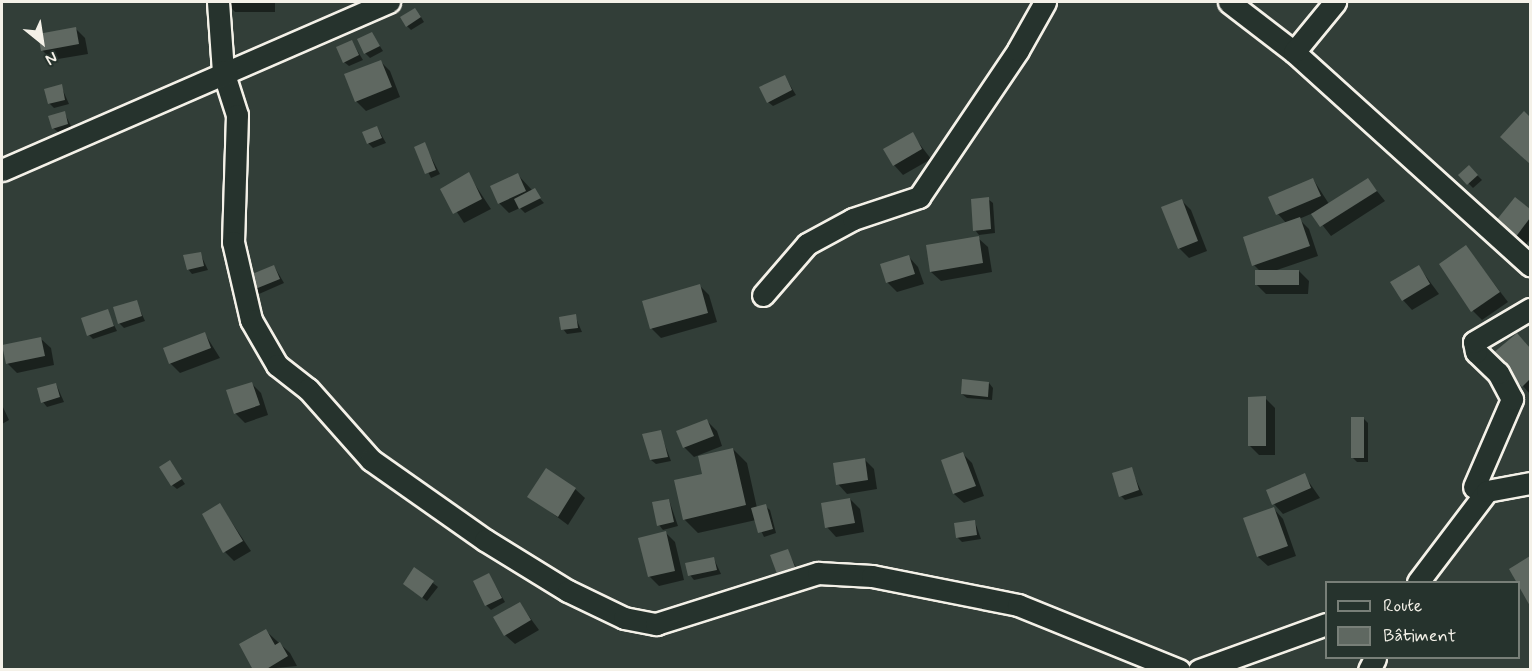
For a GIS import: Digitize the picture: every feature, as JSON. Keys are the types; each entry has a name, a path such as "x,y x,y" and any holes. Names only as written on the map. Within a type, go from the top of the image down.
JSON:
{"street":[{"path":"218,2 223,71 237,115 233,242 251,320 277,365 308,389 371,460 484,540 577,596 624,618 656,624 818,573 872,576 1018,605 1179,669"},
{"path":"2,170 223,71 389,2"},
{"path":"763,295 807,244 853,219 919,197 1018,50 1045,2"},
{"path":"1229,2 1294,52 1530,265"},
{"path":"1294,52 1335,2"},
{"path":"1474,487 1512,399 1498,374 1476,352 1474,342 1530,309"},
{"path":"1419,581 1487,491 1530,483"},
{"path":"1199,669 1325,624"}],"building":[{"path":"415,8 421,17 406,27 400,17"},
{"path":"76,27 79,44 41,51 38,34"},
{"path":"372,32 380,46 364,54 357,39"},
{"path":"352,40 359,55 343,63 336,47"},
{"path":"381,60 392,87 355,102 344,74"},
{"path":"785,75 792,90 767,103 759,87"},
{"path":"62,84 65,100 48,104 44,89"},
{"path":"65,111 68,124 52,129 48,116"},
{"path":"1524,111 1530,117 1530,164 1500,137"},
{"path":"377,126 382,138 367,144 362,132"},
{"path":"913,132 922,149 893,166 883,149"},
{"path":"425,142 436,170 425,174 414,147"},
{"path":"1469,165 1478,175 1467,185 1458,175"},
{"path":"469,172 482,199 453,214 440,189"},
{"path":"518,173 526,191 498,204 490,186"},
{"path":"1313,178 1321,196 1276,215 1268,197"},
{"path":"1368,178 1377,191 1320,227 1311,214"},
{"path":"535,188 541,198 519,209 514,199"},
{"path":"989,197 991,229 973,231 971,199"},
{"path":"1515,197 1530,209 1530,218 1515,238 1495,222"},
{"path":"1182,199 1198,241 1178,249 1161,207"},
{"path":"1300,217 1310,246 1252,266 1243,237"},
{"path":"979,236 983,263 930,272 926,245"},
{"path":"1466,245 1500,292 1471,312 1439,264"},
{"path":"201,252 204,266 187,270 183,255"},
{"path":"909,255 915,274 886,283 880,264"},
{"path":"274,265 280,279 253,290 247,276"},
{"path":"1419,265 1430,284 1402,301 1390,282"},
{"path":"1255,270 1299,270 1299,285 1255,285"},
{"path":"700,284 708,313 650,329 642,301"},
{"path":"137,300 142,316 118,324 113,307"},
{"path":"108,309 114,326 87,336 81,318"},
{"path":"576,314 578,328 561,330 559,317"},
{"path":"205,332 211,348 169,364 163,348"},
{"path":"1517,333 1530,348 1530,379 1522,387 1492,354"},
{"path":"41,337 45,356 6,364 2,345"},
{"path":"962,379 989,382 988,397 961,394"},
{"path":"252,382 260,405 234,414 226,390"},
{"path":"56,383 60,397 41,403 37,388"},
{"path":"1266,396 1266,446 1248,446 1248,397"},
{"path":"1351,417 1364,417 1364,458 1351,458"},
{"path":"707,419 714,436 683,448 676,431"},
{"path":"661,430 668,457 650,460 642,434"},
{"path":"733,448 746,505 683,520 674,480 702,474 698,456"},
{"path":"963,452 976,486 953,494 941,460"},
{"path":"865,458 868,480 836,485 833,463"},
{"path":"170,460 182,479 171,486 159,467"},
{"path":"1132,467 1139,490 1119,497 1112,473"},
{"path":"546,468 576,488 558,517 527,497"},
{"path":"1305,473 1311,488 1272,505 1266,490"},
{"path":"850,498 855,523 825,528 821,503"},
{"path":"669,499 674,522 657,526 652,502"},
{"path":"220,503 243,541 223,553 202,514"},
{"path":"766,504 773,529 758,533 751,508"},
{"path":"1274,507 1288,546 1257,557 1243,518"},
{"path":"975,520 977,535 956,538 954,523"},
{"path":"666,531 675,571 648,577 638,538"},
{"path":"788,549 795,567 777,574 770,555"},
{"path":"1530,556 1530,606 1520,588 1520,581 1516,581 1509,569"},
{"path":"714,557 717,570 688,576 685,563"},
{"path":"414,567 434,581 422,598 403,584"},
{"path":"489,573 502,598 485,606 473,581"},
{"path":"520,602 531,620 504,636 493,617"},
{"path":"266,629 275,645 280,642 288,656 265,670 253,670 239,644"}]}
